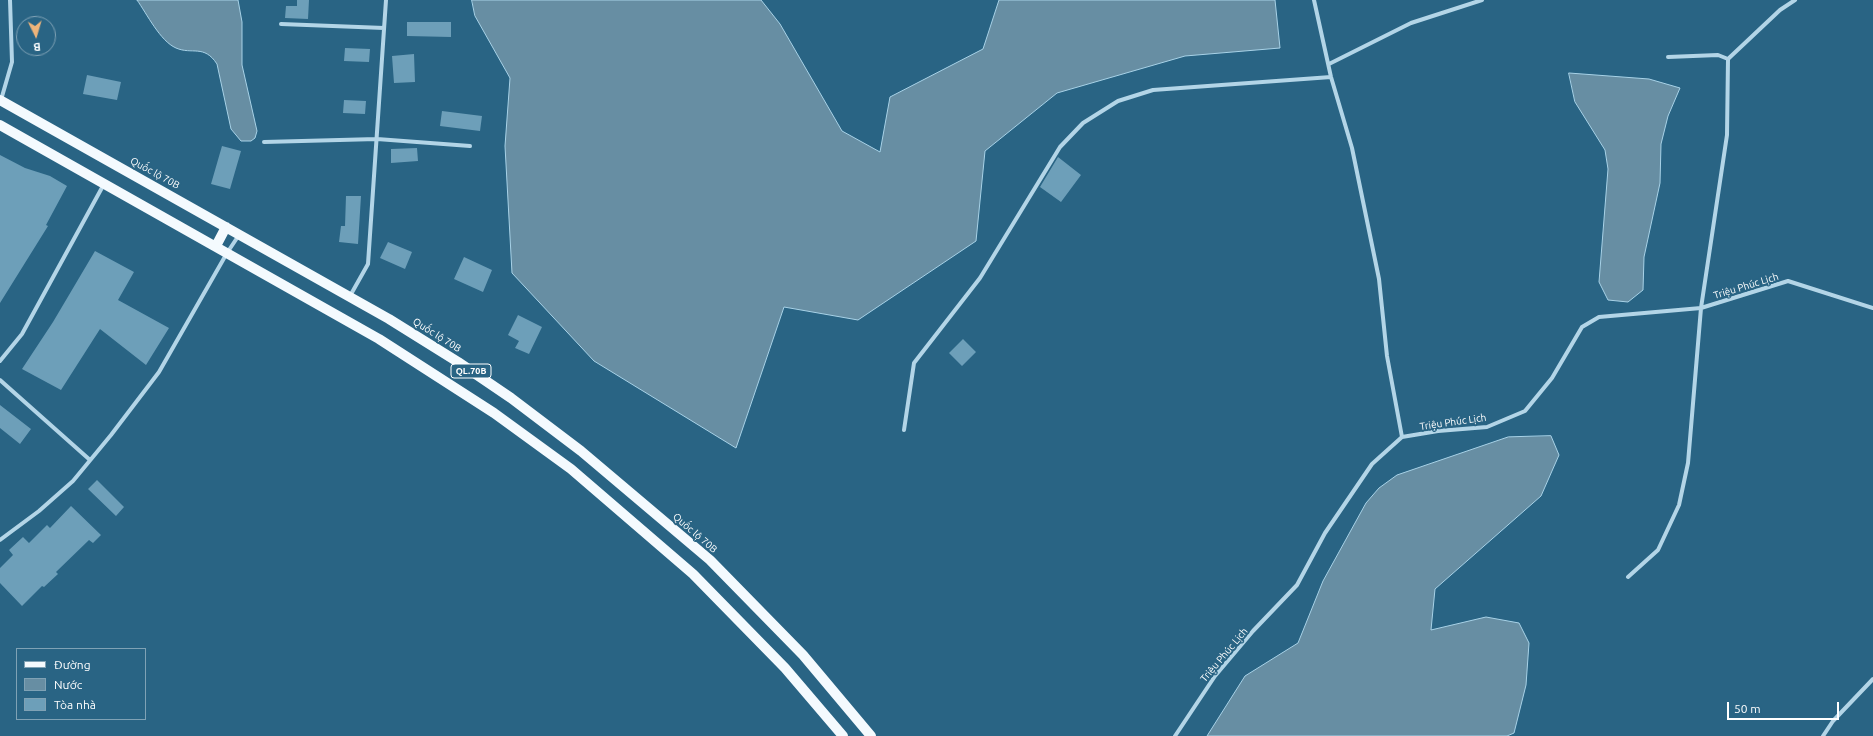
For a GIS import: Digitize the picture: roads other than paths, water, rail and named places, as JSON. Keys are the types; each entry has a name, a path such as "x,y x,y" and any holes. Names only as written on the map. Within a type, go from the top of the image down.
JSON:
{"main road":[{"name":"Quốc lộ 70B","path":"1,100 389,318 511,398 581,451 710,560 803,655 871,736"},
{"name":"QL.70B","path":"0,125 379,338 494,413 571,469 693,574 785,668 843,736"},
{"path":"216,246 226,227"}],"street":[{"path":"1,100 12,62 10,0"},
{"path":"350,297 368,264 386,0"},
{"path":"1314,0 1331,77 1352,148 1379,279 1387,356 1402,437"},
{"path":"1329,64 1411,23 1482,0"},
{"path":"1628,577 1658,550 1679,505 1688,463 1701,308 1727,135 1728,59 1780,10 1795,0"},
{"path":"280,24 384,28"},
{"path":"1668,56 1718,55 1728,59"},
{"path":"904,430 914,364 980,278 1060,147 1083,123 1118,101 1153,90 1331,77"},
{"path":"264,142 377,139 470,146"},
{"path":"0,361 22,334 104,184"},
{"path":"0,540 73,481 90,460 159,372 227,253 240,235"},
{"name":"Triệu Phúc Lịch","path":"1175,736 1215,676 1253,632 1297,585 1325,533 1372,464 1402,437 1438,431 1487,426 1525,411 1552,378 1582,327 1600,317 1701,308 1788,281 1873,308"},
{"path":"0,380 90,460"},
{"path":"1823,736 1833,721 1873,678"}],"water":[{"path":"137,0 238,0 242,22 242,65 257,131 255,138 251,141 241,141 231,129 217,64 212,58 203,52 182,50 170,45 154,27"},
{"path":"472,0 761,0 780,24 842,131 880,152 890,97 983,49 999,0 1275,0 1280,48 1185,56 1057,93 985,151 976,241 858,320 784,307 736,448 594,361 512,273 505,146 510,78 475,16"},
{"path":"1569,73 1649,79 1680,88 1668,116 1661,144 1660,183 1644,257 1643,290 1628,302 1608,300 1599,282 1608,169 1605,150 1575,102"},
{"path":"1551,436 1559,455 1541,496 1435,589 1431,630 1486,617 1519,623 1529,643 1526,685 1514,733 1507,736 1207,736 1245,676 1298,643 1323,581 1366,503 1379,488 1397,475 1508,437"}]}
